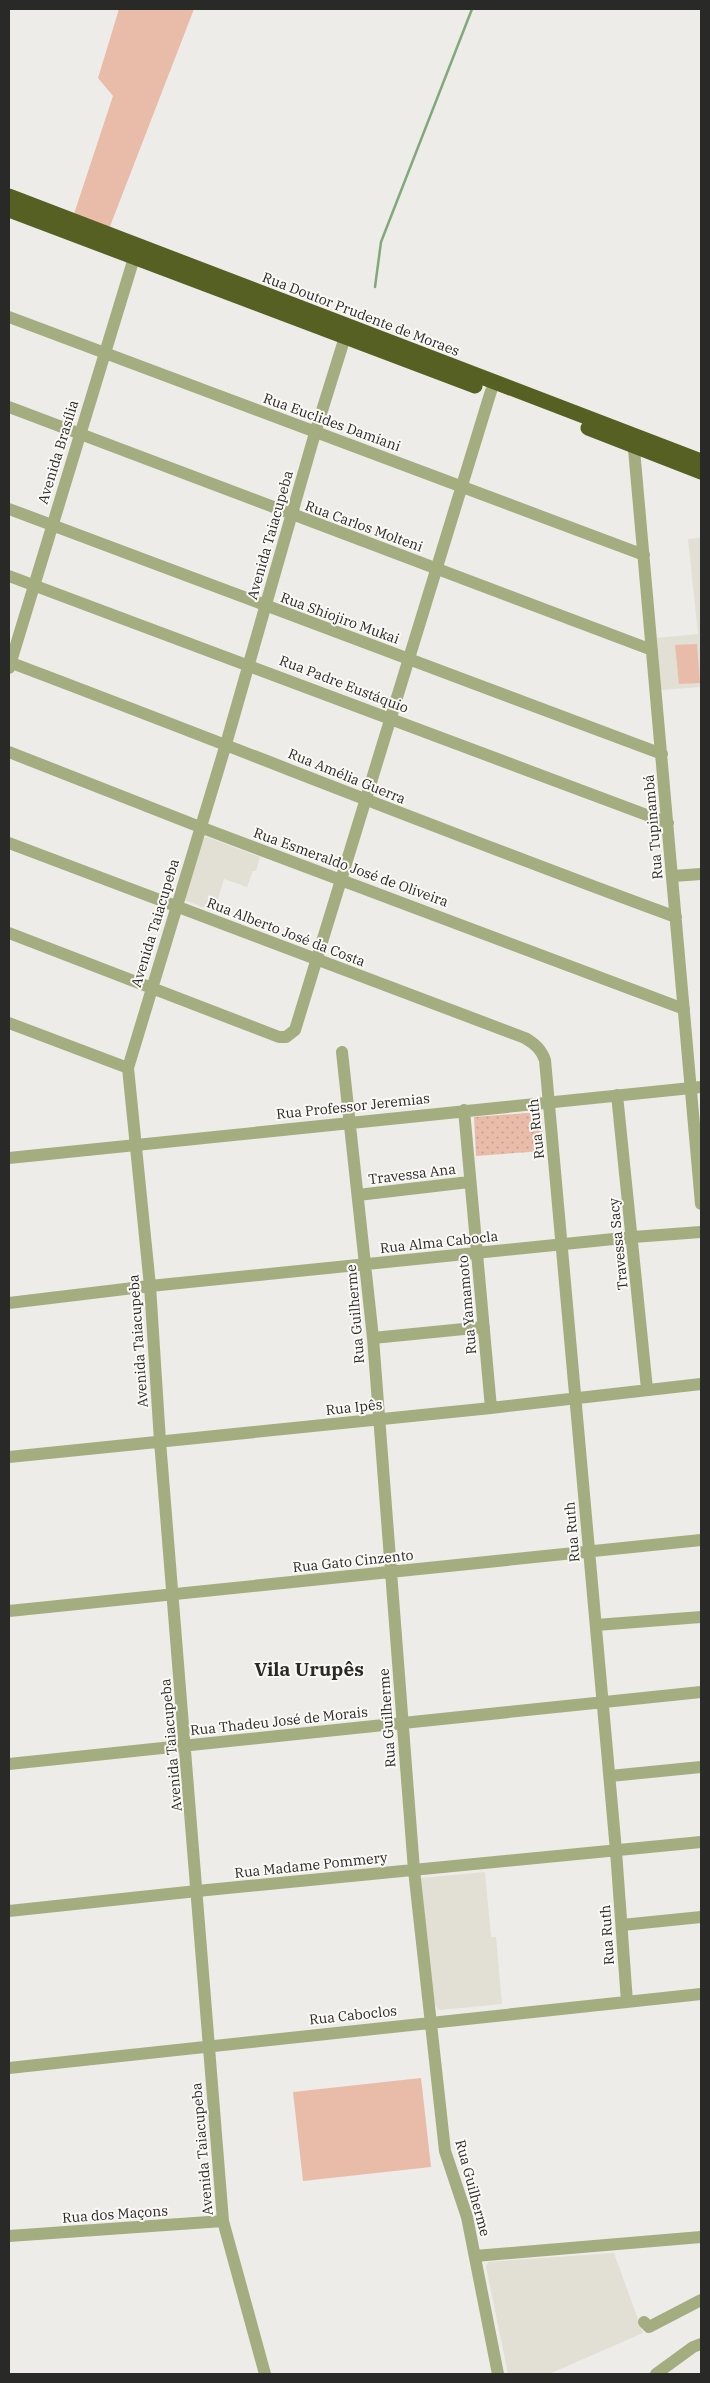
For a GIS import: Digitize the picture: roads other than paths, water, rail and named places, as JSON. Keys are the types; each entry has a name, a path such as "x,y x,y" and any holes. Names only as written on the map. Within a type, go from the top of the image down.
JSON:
{"highway":[{"name":"Rua Doutor Prudente de Moraes","path":"9,196 135,251 345,337 557,416 701,461"},
{"name":"Rua Doutor Prudente de Moraes","path":"9,210 135,251 606,424 634,441 701,472"},
{"path":"557,416 595,425 606,424"}],"street":[{"name":"Avenida Brasília","path":"9,664 135,251"},
{"name":"Rua Euclides Damiani","path":"9,316 315,433 644,555"},
{"name":"Avenida Taiacupeba","path":"264,2371 223,2221 174,1594 160,1441 150,1286 128,1068 175,906 250,665 315,433 345,337"},
{"path":"9,933 279,1037 286,1037 296,1030 435,568 491,392"},
{"name":"Rua Carlos Molteni","path":"9,407 652,650"},
{"name":"Rua Tupinambá","path":"634,441 684,1009 696,1087 701,1204"},
{"name":"Rua Shiojiro Mukai","path":"9,510 662,754"},
{"name":"Rua Padre Eustáquio","path":"9,576 668,823"},
{"name":"Rua Amélia Guerra","path":"9,664 226,744 366,800 676,917"},
{"name":"Rua Esmeraldo José de Oliveira","path":"9,752 200,827 684,1009"},
{"name":"Rua Alberto José da Costa","path":"9,842 525,1038 535,1044 545,1060"},
{"path":"673,876 701,874"},
{"path":"9,1023 128,1068"},
{"name":"Rua Guilherme","path":"342,1052 373,1338 414,1870 445,2151 467,2217 498,2374"},
{"name":"Rua Ruth","path":"545,1060 610,1776 627,2002"},
{"name":"Rua Professor Jeremias","path":"9,1158 696,1087"},
{"name":"Travessa Sacy","path":"617,1095 633,1237 647,1389"},
{"name":"Rua Yamamoto","path":"464,1110 469,1182 478,1253 491,1408"},
{"name":"Travessa Ana","path":"358,1195 469,1182"},
{"name":"Rua Alma Cabocla","path":"9,1303 150,1286 366,1266 633,1237 701,1232"},
{"path":"373,1338 484,1327"},
{"name":"Rua Ipês","path":"9,1457 491,1408 701,1384"},
{"name":"Rua Gato Cinzento","path":"9,1611 701,1540"},
{"path":"596,1625 701,1617"},
{"name":"Rua Thadeu José de Morais","path":"9,1764 701,1692"},
{"path":"610,1776 701,1767"},
{"name":"Rua Madame Pommery","path":"9,1911 701,1842"},
{"path":"622,1925 701,1916"},
{"name":"Rua Caboclos","path":"9,2068 208,2045 701,1994"},
{"name":"Rua dos Maçons","path":"9,2236 223,2221"},
{"path":"475,2256 701,2237"},
{"path":"644,2322 649,2327 701,2300"},
{"path":"656,2374 669,2371 693,2347 701,2344"}],"waterway":[{"path":"375,287 381,242 472,9"}],"district":[{"name":"Vila Urupês","path":"309,1669"}]}
